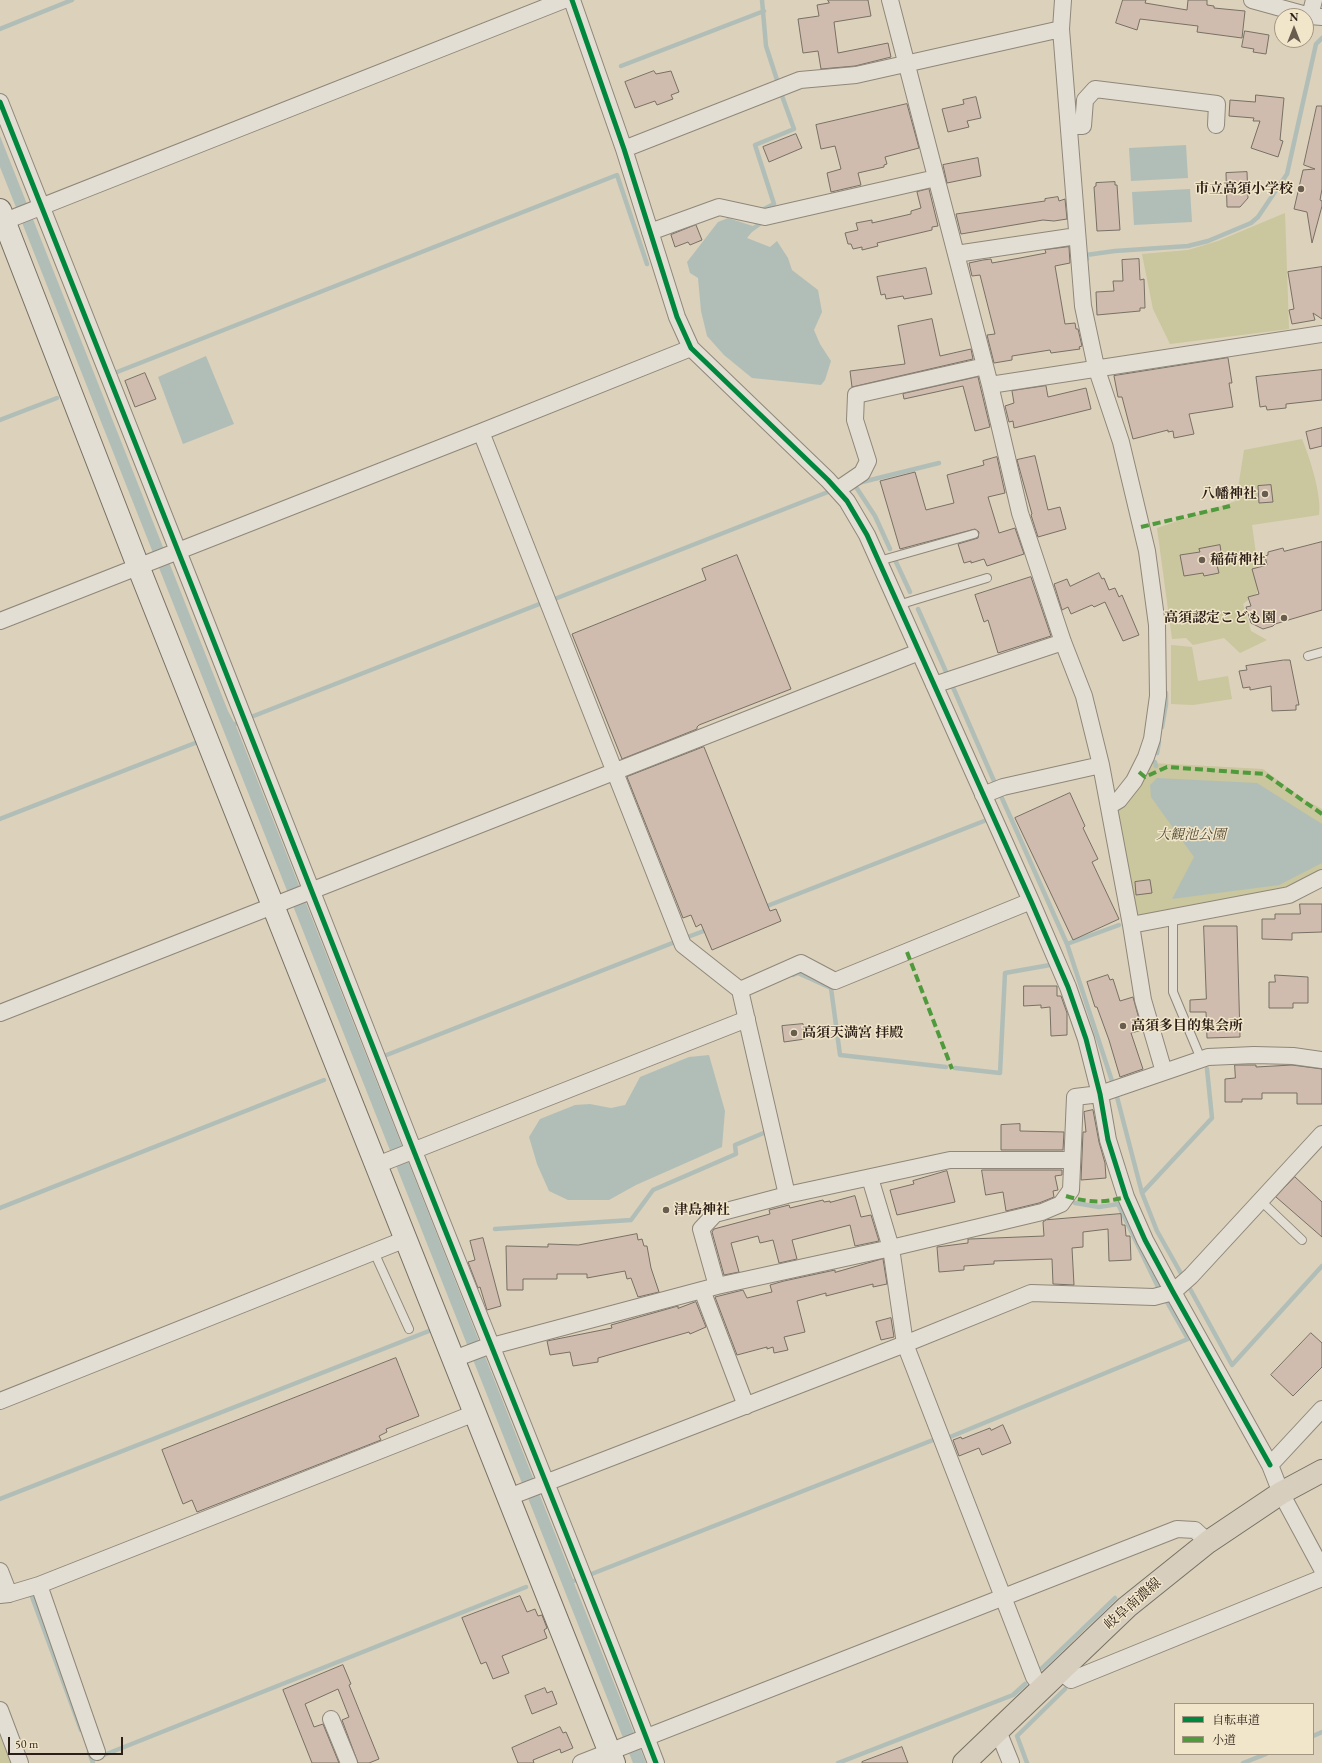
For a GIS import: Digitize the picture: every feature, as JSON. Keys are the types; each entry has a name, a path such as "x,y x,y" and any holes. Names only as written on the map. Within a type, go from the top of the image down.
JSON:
{"main road":[{"name":"岐阜南濃線","path":"964,1763 1127,1607 1208,1542 1281,1493 1322,1471"}],"street":[{"path":"564,0 37,208 5,218 281,902 382,1163 406,1239 460,1357 475,1413 512,1496 616,1754"},
{"path":"572,0 624,149 677,317 691,348 837,490 847,501 867,535 1031,901 1068,988 1086,1039 1100,1094 1108,1140 1124,1192 1145,1240 1270,1465 1281,1493 1322,1569"},
{"path":"890,0 990,384 1020,513 1063,642 1084,696 1101,765 1109,806 1143,1000 1164,1072"},
{"path":"1063,0 1062,29 1083,306 1096,367 1121,442 1147,551 1157,625 1158,696 1152,739 1146,757 1134,781 1119,800 1109,806"},
{"path":"1252,0 1316,16 1314,0"},
{"path":"624,149 800,80 856,75 1062,29"},
{"path":"1069,126 1083,126 1085,100 1095,89 1217,104 1216,125"},
{"path":"0,102 37,208 489,1346 643,1739 656,1763"},
{"path":"650,232 719,207 765,217 936,178"},
{"path":"956,254 1077,236"},
{"path":"990,384 1322,334"},
{"path":"0,621 691,348"},
{"path":"837,490 862,473 868,461 855,420 856,395 985,366"},
{"path":"481,432 683,945 740,990 787,1195"},
{"path":"934,685 1063,642"},
{"path":"0,1013 919,652"},
{"path":"983,795 1003,787 1101,765"},
{"path":"1131,926 1289,895 1322,878"},
{"path":"740,990 801,963 835,981 1031,901"},
{"path":"382,1163 746,1019"},
{"path":"460,1357 489,1346 709,1288 891,1248 1042,1212 1061,1204 1071,1190 1075,1097 1100,1094 1208,1057 1254,1055 1293,1056 1322,1060"},
{"path":"512,1496 905,1344 1031,1293 1154,1297 1173,1292 1191,1276 1322,1134"},
{"path":"746,1406 709,1288 701,1229 714,1214 787,1195 950,1160 1072,1160"},
{"path":"870,1178 891,1248 905,1344 1034,1677 1042,1688"},
{"path":"0,1401 406,1239"},
{"path":"1270,1465 1322,1409"},
{"path":"0,1571 4,1595 39,1585 475,1413"},
{"path":"581,1763 616,1754 643,1739 1003,1599 1177,1529 1195,1530 1208,1542"},
{"path":"1060,1670 1071,1680 1322,1578"},
{"path":"39,1585 97,1752"},
{"path":"0,1710 20,1763"},
{"path":"331,1719 349,1763"},
{"path":"998,1731 1011,1763"}],"lane":[{"path":"879,561 974,534"},
{"path":"898,605 987,578"},
{"path":"1308,656 1322,652"},
{"path":"1173,917 1173,992 1201,1059"},
{"path":"1261,1201 1302,1240"},
{"path":"374,1252 409,1329"}],"green space":[{"path":"1285,213 1289,329 1170,344 1153,309 1142,254 1188,250 1218,241"},
{"path":"1302,439 1312,466 1317,488 1319,498 1319,515 1252,525 1257,561 1257,593 1243,604 1251,631 1267,640 1240,653 1224,638 1193,645 1186,638 1172,639 1157,528 1236,501 1244,450"},
{"path":"1171,645 1192,647 1198,681 1228,676 1232,699 1193,705 1171,704"},
{"name":"大観池公園","path":"1151,763 1263,769 1303,799 1322,809 1322,869 1283,888 1134,916 1116,812"},
{"path":"0,1723 15,1763 0,1763"}],"shaded area":[{"path":"0,136 228,711 234,722 237,721 239,724 236,726 573,1579 576,1578 578,1582 574,1583 646,1763 633,1763 0,167"},
{"path":"1186,145 1188,178 1131,181 1129,148"},
{"path":"1190,189 1192,222 1134,225 1132,192"},
{"path":"728,218 756,227 747,238 770,247 777,241 788,258 792,270 818,290 822,312 814,330 820,344 831,361 825,380 821,385 752,378 724,355 707,336 701,311 698,278 690,273 687,262 718,222"},
{"path":"206,356 234,424 183,444 158,377"},
{"path":"1157,778 1257,783 1322,824 1322,863 1279,885 1172,899 1194,857 1151,797 1150,785"},
{"path":"709,1055 725,1111 722,1147 636,1185 609,1200 568,1200 549,1191 537,1164 529,1137 540,1119 575,1105 590,1104 611,1108 625,1105 640,1077 689,1057"}],"building":[{"path":"828,0 868,0 871,16 834,22 838,53 888,43 891,57 855,66 821,69 818,51 803,53 798,19 819,16 817,5 829,3"},
{"path":"1123,0 1146,0 1145,3 1187,10 1188,0 1207,0 1207,5 1214,6 1214,8 1245,11 1242,38 1197,32 1198,26 1140,19 1137,30 1116,23"},
{"path":"1245,31 1269,35 1266,54 1253,52 1254,49 1242,47"},
{"path":"654,71 656,74 671,71 679,92 671,95 673,99 657,105 655,101 635,108 625,82"},
{"path":"1256,95 1284,98 1280,140 1283,141 1278,157 1251,148 1260,121 1253,121 1254,118 1229,116 1230,100 1255,102"},
{"path":"976,97 981,118 967,121 969,127 948,132 942,109 964,104 963,100"},
{"path":"907,104 919,148 885,157 887,164 884,165 884,167 858,173 861,185 831,192 827,173 841,169 835,146 821,149 816,125"},
{"path":"1317,106 1322,106 1322,189 1320,200 1322,201 1322,206 1312,243 1307,212 1294,209 1303,170 1315,169 1304,165"},
{"path":"796,134 802,148 769,162 763,147"},
{"path":"978,158 981,176 947,183 943,165"},
{"path":"1247,172 1248,198 1240,207 1227,207 1226,173"},
{"path":"1115,182 1115,185 1117,185 1120,230 1097,231 1094,187 1096,186 1096,183"},
{"path":"929,189 938,226 932,227 932,230 877,243 878,246 862,250 862,247 853,249 851,244 848,244 845,233 858,230 856,223 872,220 872,223 911,214 911,211 921,208 917,192"},
{"path":"1058,197 1059,201 1065,199 1067,219 1054,221 1043,220 961,234 956,214 1045,201 1045,199"},
{"path":"696,225 702,240 690,245 688,242 675,247 671,235"},
{"path":"1069,247 1070,263 1055,266 1065,324 1075,323 1082,346 1079,347 1080,349 1051,353 1050,350 1012,356 1012,360 994,363 987,335 995,334 980,275 972,276 969,263 991,259 992,263 1046,253 1045,250"},
{"path":"1139,259 1140,280 1144,279 1145,308 1140,308 1140,311 1097,315 1096,292 1114,291 1113,281 1123,281 1122,260"},
{"path":"1322,267 1322,319 1313,313 1315,320 1292,324 1289,310 1294,309 1288,272"},
{"path":"926,268 932,294 904,299 903,296 886,299 885,294 881,295 877,277"},
{"path":"932,319 940,356 971,349 973,359 852,387 850,371 905,364 898,326"},
{"path":"1228,358 1232,383 1229,383 1233,407 1189,414 1194,434 1174,438 1173,431 1168,432 1168,430 1133,439 1122,397 1118,397 1114,376"},
{"path":"1322,370 1322,400 1286,404 1286,408 1267,410 1266,406 1260,407 1256,377"},
{"path":"145,373 156,399 135,407 125,381"},
{"path":"978,377 990,427 975,431 963,386 904,399 903,394"},
{"path":"1046,386 1048,397 1086,388 1091,409 1014,428 1013,421 1009,422 1005,406 1014,403 1012,391"},
{"path":"1322,428 1322,446 1310,449 1306,432"},
{"path":"1035,456 1048,510 1060,507 1066,529 1038,537 1017,460"},
{"path":"997,457 1005,493 988,497 999,533 1015,528 1024,554 987,566 984,559 971,563 971,561 964,563 958,544 978,538 979,532 975,529 900,549 880,481 915,472 926,510 954,503 947,475 984,465 983,461"},
{"name":"八幡神社","path":"1271,485 1273,502 1259,503 1258,486"},
{"path":"1322,542 1322,610 1263,629 1251,623 1246,607 1251,606 1248,597 1259,594 1252,569 1267,565 1265,556 1268,555 1268,552 1283,548 1284,551"},
{"name":"稲荷神社","path":"1220,545 1223,564 1217,565 1219,573 1204,576 1203,573 1184,576 1180,555 1200,552 1199,549"},
{"path":"737,555 791,689 699,725 697,729 622,759 572,634 706,580 702,569"},
{"path":"1099,573 1102,579 1104,578 1109,590 1115,588 1119,597 1122,595 1139,635 1123,641 1105,602 1094,607 1092,605 1071,614 1068,607 1062,610 1054,584 1067,579 1070,586"},
{"path":"1031,577 1051,636 998,653 988,620 984,622 975,595"},
{"path":"1290,660 1299,705 1296,705 1296,710 1272,711 1271,686 1250,690 1250,687 1243,688 1239,671 1247,670 1246,666"},
{"path":"704,747 770,911 776,909 781,921 712,950 701,924 696,927 691,915 683,918 627,777"},
{"path":"1070,793 1085,826 1083,828 1098,859 1092,862 1119,919 1073,940 1015,818"},
{"path":"1150,880 1152,893 1136,895 1135,882"},
{"path":"1300,904 1322,904 1322,932 1292,933 1292,940 1262,939 1262,919 1275,919 1275,914 1300,914"},
{"path":"1204,926 1237,926 1240,1037 1207,1038 1206,1012 1190,1012 1190,1000 1206,999"},
{"path":"1108,975 1110,980 1113,979 1120,1001 1133,997 1142,1030 1131,1033 1143,1069 1120,1077 1109,1040 1097,1007 1095,1007 1087,982"},
{"path":"1275,975 1308,977 1308,1003 1293,1003 1293,1008 1269,1008 1269,982 1275,982"},
{"path":"1024,986 1057,986 1057,996 1061,996 1067,1013 1067,1035 1051,1036 1050,1007 1041,1008 1041,1005 1024,1006"},
{"name":"高須天満宮 拝殿","path":"803,1024 805,1039 784,1042 782,1026"},
{"path":"1235,1065 1256,1065 1256,1067 1292,1065 1322,1069 1322,1104 1297,1104 1297,1093 1262,1093 1262,1099 1242,1099 1242,1102 1225,1102 1225,1079 1235,1078"},
{"path":"1093,1110 1099,1142 1105,1163 1106,1178 1081,1180 1083,1132 1086,1132 1084,1112"},
{"path":"1020,1124 1020,1131 1064,1132 1063,1150 1001,1150 1001,1125"},
{"path":"982,1170 1062,1170 1062,1175 1055,1176 1058,1190 1053,1191 1054,1197 1039,1203 1006,1211 1003,1192 986,1195"},
{"path":"947,1171 955,1202 897,1215 890,1190 914,1184 913,1181"},
{"path":"1295,1177 1322,1202 1322,1237 1276,1197"},
{"path":"855,1196 861,1217 871,1215 879,1241 855,1246 850,1225 792,1240 797,1259 779,1263 773,1240 760,1243 758,1236 731,1243 739,1272 724,1275 712,1232 714,1229 770,1214 769,1210 789,1205 790,1208 823,1200 824,1202 830,1202"},
{"path":"1121,1214 1122,1225 1125,1225 1126,1236 1130,1236 1131,1260 1109,1261 1108,1229 1083,1232 1083,1247 1072,1248 1074,1285 1053,1284 1052,1259 994,1261 994,1264 964,1266 964,1270 939,1272 937,1247 968,1243 968,1239 1044,1236 1043,1222 1046,1220"},
{"path":"637,1234 638,1240 642,1239 644,1246 647,1246 651,1268 659,1292 638,1297 631,1278 627,1279 625,1271 587,1278 587,1274 557,1274 557,1279 523,1279 523,1290 507,1290 506,1246 548,1247 548,1244 578,1245"},
{"path":"483,1238 501,1306 487,1310 480,1287 478,1288 468,1262 475,1260 470,1241"},
{"path":"883,1259 887,1284 873,1287 873,1284 826,1296 826,1293 797,1301 805,1332 784,1337 788,1350 774,1353 773,1347 767,1349 767,1347 737,1355 715,1297 743,1290 747,1298 772,1292 770,1285 835,1270 835,1272"},
{"path":"696,1302 706,1327 690,1334 689,1332 598,1358 598,1362 573,1366 570,1352 550,1355 547,1341 612,1328 611,1325"},
{"path":"891,1318 894,1337 881,1340 876,1322"},
{"path":"1311,1333 1322,1343 1322,1367 1293,1396 1271,1375"},
{"path":"396,1358 419,1416 386,1429 387,1432 379,1436 381,1440 197,1512 192,1500 183,1504 162,1450"},
{"path":"1003,1425 1011,1443 982,1455 979,1448 959,1456 953,1440 961,1437 962,1439 990,1428 991,1430"},
{"path":"520,1596 527,1612 535,1609 538,1616 542,1615 547,1628 544,1630 547,1638 502,1656 509,1673 493,1679 486,1662 481,1664 462,1618"},
{"path":"343,1665 351,1684 349,1685 379,1759 369,1763 358,1763 342,1720 349,1717 338,1689 305,1704 314,1727 323,1724 339,1763 312,1763 283,1690"},
{"path":"545,1688 547,1693 552,1691 557,1704 532,1714 525,1696"},
{"path":"560,1727 563,1733 566,1732 573,1748 561,1753 560,1749 533,1760 534,1763 518,1763 512,1748"},
{"path":"902,1747 908,1763 862,1763 862,1762"}],"waterway":[{"path":"0,29 72,0"},
{"path":"762,0 766,46 778,83"},
{"path":"621,66 764,11"},
{"path":"1087,259 1086,255 1115,251 1188,246 1208,241 1251,223 1258,217 1287,174 1316,44 1322,38"},
{"path":"764,209 774,204 755,145 794,129 781,93"},
{"path":"112,374 617,175 647,264"},
{"path":"751,230 761,223"},
{"path":"0,420 57,398"},
{"path":"890,549 875,516 854,484 939,463"},
{"path":"552,600 828,492"},
{"path":"896,562 910,592"},
{"path":"251,717 542,603"},
{"path":"918,609 947,674"},
{"path":"952,685 994,781"},
{"path":"1162,727 1166,704 1166,693"},
{"path":"1157,753 1159,742"},
{"path":"0,819 195,743"},
{"path":"1155,762 1156,766"},
{"path":"1001,796 1067,944 1112,1081"},
{"path":"762,908 984,821"},
{"path":"1067,944 1119,925"},
{"path":"685,938 709,929"},
{"path":"384,1056 675,942"},
{"path":"955,1068 1000,1073 1005,973 1050,965"},
{"path":"793,975 798,973 831,988 840,1055 946,1067"},
{"path":"1142,1193 1212,1118 1207,1069"},
{"path":"0,1208 324,1080"},
{"path":"1117,1097 1142,1193 1157,1231 1183,1277"},
{"path":"495,1229 631,1220 653,1190 736,1154 735,1145 766,1132 765,1128"},
{"path":"1075,1203 1099,1207 1118,1204 1159,1289"},
{"path":"1189,1287 1232,1365 1322,1266"},
{"path":"950,1437 1188,1339 1167,1302"},
{"path":"0,1499 429,1331"},
{"path":"589,1575 933,1440"},
{"path":"104,1755 526,1587"},
{"path":"28,1595 31,1594 81,1730"},
{"path":"1042,1668 1115,1598"},
{"path":"838,1763 1013,1695 1025,1684"},
{"path":"1027,1763 1017,1736 1065,1689"},
{"path":"1314,1736 1322,1732"},
{"path":"89,1752 93,1763"},
{"path":"1243,1763 1263,1755"}],"marked path":[{"path":"1141,527 1230,506"},
{"path":"1139,772 1145,777 1167,767 1265,774 1322,814"},
{"path":"907,952 952,1069"},
{"path":"1066,1196 1082,1200 1096,1201 1126,1197"}],"cycle path":[{"path":"572,0 624,149 677,317 691,348 828,480 847,501 867,535 1068,987 1086,1039 1100,1094 1108,1140 1126,1197 1145,1240 1270,1465"},
{"path":"0,102 445,1230 597,1610 656,1763"}],"place":[{"name":"市立高須小学校","path":"1301,189"},
{"name":"八幡神社","path":"1265,494"},
{"name":"稲荷神社","path":"1202,560"},
{"name":"高須認定こども園","path":"1284,618"},
{"name":"高須多目的集会所","path":"1123,1026"},
{"name":"高須天満宮 拝殿","path":"794,1033"},
{"name":"津島神社","path":"666,1210"}]}
